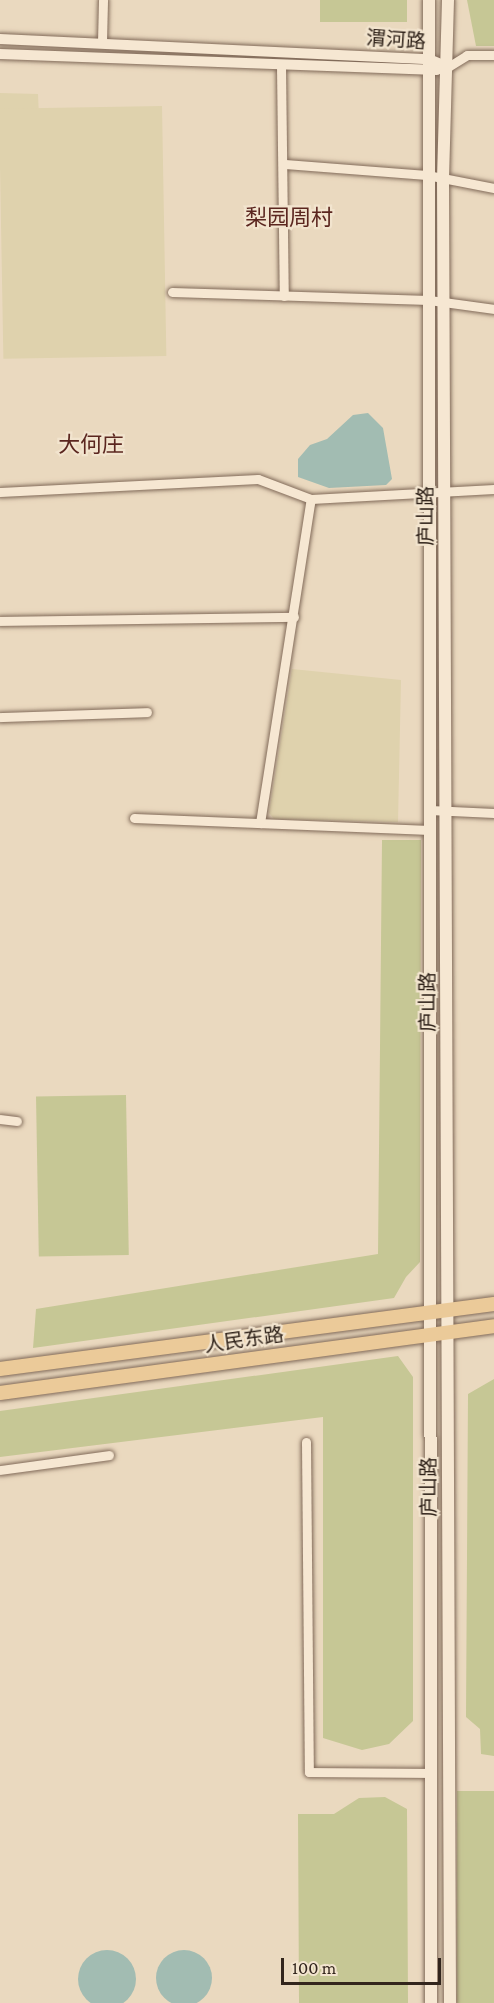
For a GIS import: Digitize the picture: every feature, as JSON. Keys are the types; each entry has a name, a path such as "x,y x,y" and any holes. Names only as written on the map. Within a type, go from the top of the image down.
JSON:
{"main road":[{"name":"庐山路","path":"429,0 427,175 431,2003"},
{"name":"庐山路","path":"448,0 448,67 443,177 450,2003"},
{"name":"人民东路","path":"0,1369 494,1304"},
{"name":"人民东路","path":"0,1393 494,1326"},
{"path":"432,1773 449,1773"}],"street":[{"path":"102,42 103,0"},
{"name":"渭河路","path":"0,39 429,59 448,67"},
{"name":"渭河路","path":"0,54 428,73 448,67"},
{"path":"448,67 467,55 494,55"},
{"path":"281,66 285,164 284,296"},
{"path":"285,164 427,175 494,188"},
{"path":"172,292 429,300 494,309"},
{"path":"0,492 258,479 311,499 429,490 494,489"},
{"path":"260,823 311,499"},
{"path":"0,621 294,617"},
{"path":"0,717 147,712"},
{"path":"430,810 494,813"},
{"path":"134,818 430,830"},
{"path":"0,1119 17,1121"},
{"path":"306,1442 309,1772 432,1773"},
{"path":"0,1470 109,1455"}],"shaded area":[{"path":"0,93 38,94 39,118 0,122"},
{"path":"162,106 166,356 3,359 0,109"},
{"path":"368,413 383,428 392,479 386,485 329,488 298,477 298,459 310,445 327,439 353,415"},
{"path":"292,669 401,680 398,822 274,819 269,813"},
{"path":"107,1950 123,1955 131,1963 136,1979 131,1995 123,2003 107,2008 91,2003 83,1995 78,1979 83,1963 91,1955"},
{"path":"179,1950 189,1950 204,1958 210,1967 212,1978 210,1989 204,1998 189,2006 179,2006 168,2001 161,1994 156,1983 156,1973 161,1962 168,1955"}],"green space":[{"path":"320,0 407,0 407,22 320,22"},
{"path":"467,0 494,0 494,46 476,46"},
{"path":"382,840 421,840 420,1262 406,1277 394,1298 33,1348 36,1309 378,1254"},
{"path":"126,1095 129,1255 39,1257 36,1097"},
{"path":"398,1356 413,1377 413,1721 389,1744 362,1750 323,1738 323,1417 0,1457 0,1411"},
{"path":"494,1379 494,1756 481,1754 480,1729 466,1717 468,1394"},
{"path":"457,1791 494,1791 494,2003 457,2003"},
{"path":"385,1797 407,1809 408,2003 299,2003 298,1814 334,1814 359,1798"}],"district":[{"name":"梨园周村","path":"289,218"},
{"name":"大何庄","path":"91,445"}]}
